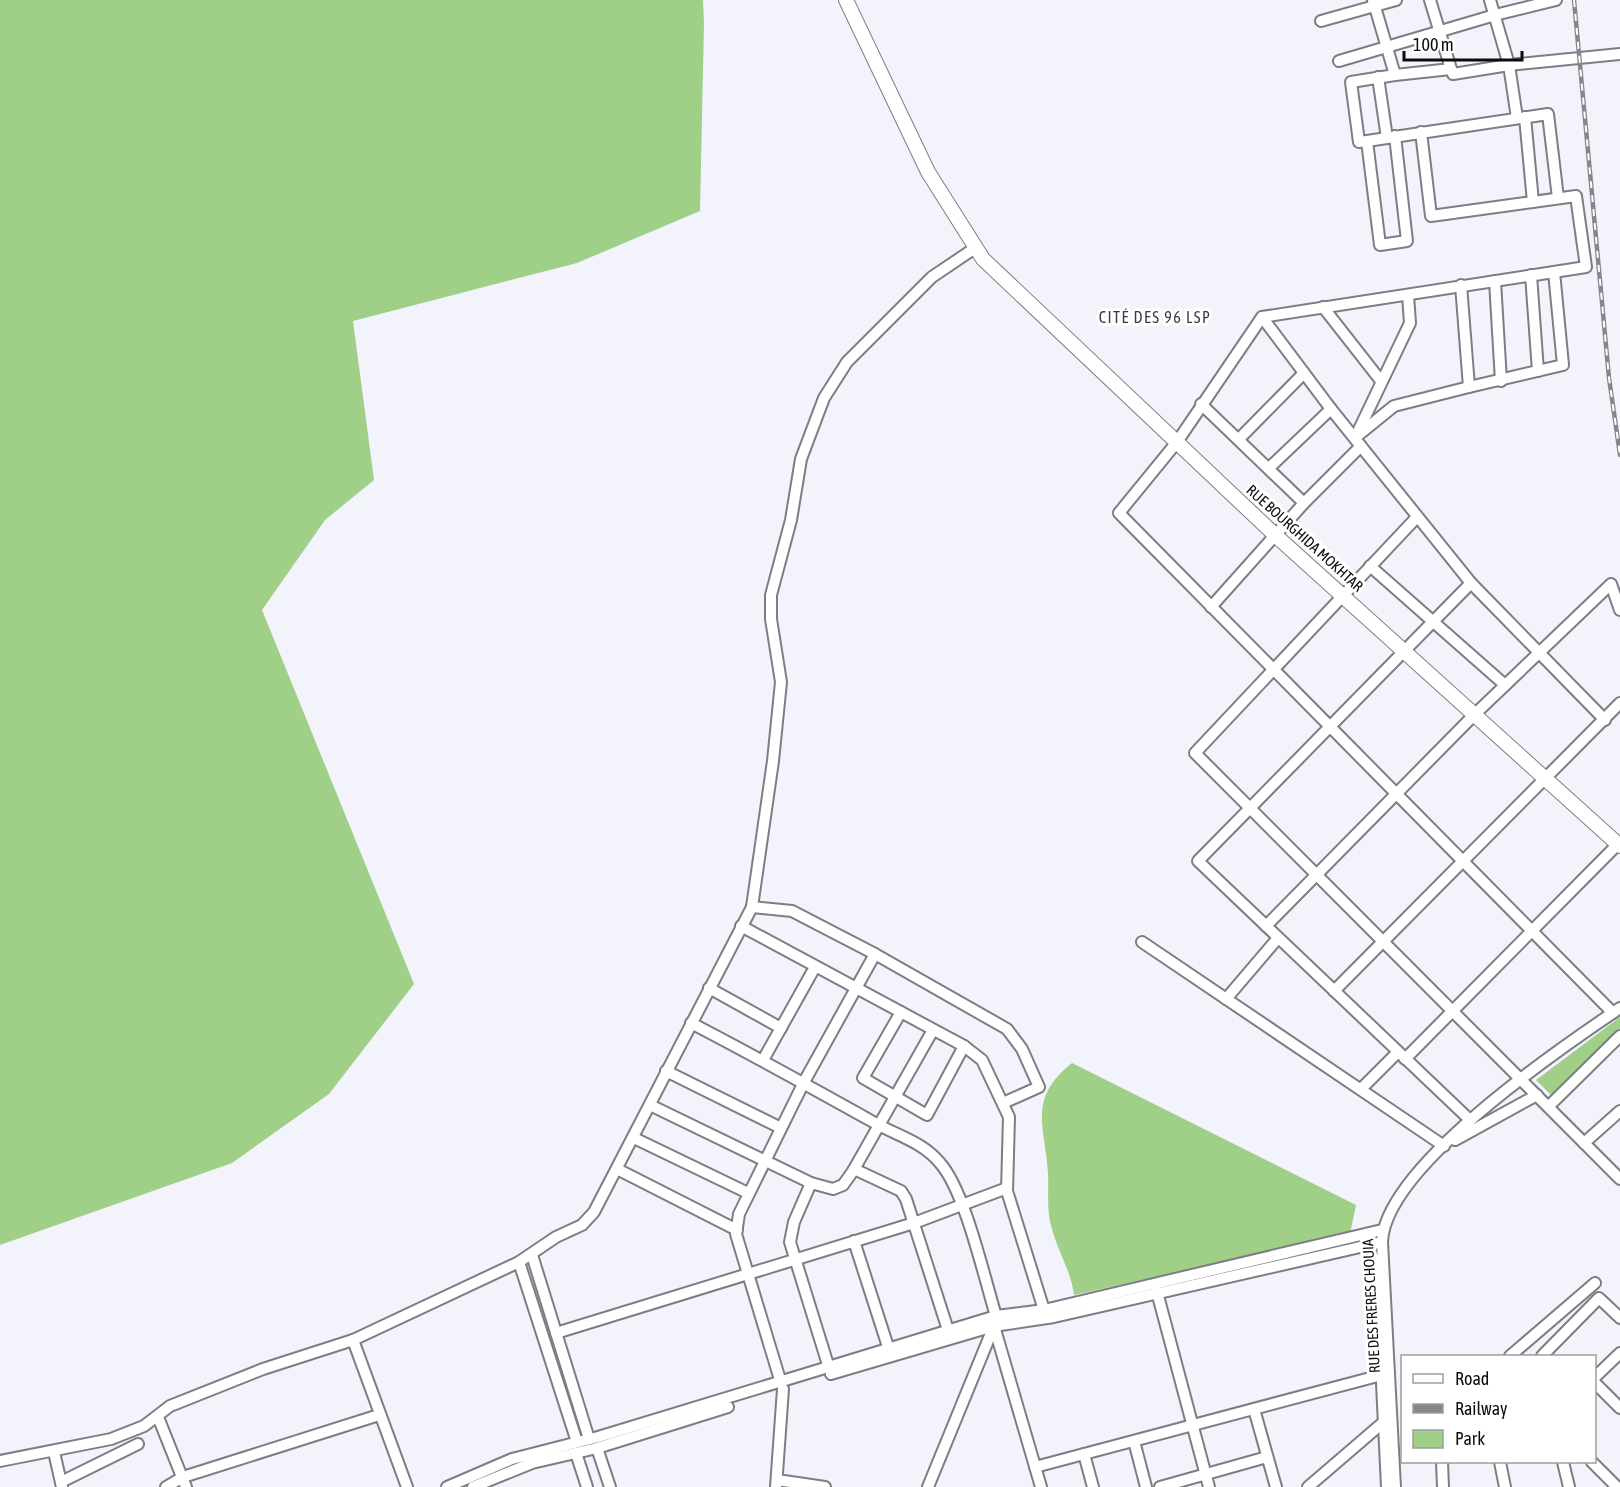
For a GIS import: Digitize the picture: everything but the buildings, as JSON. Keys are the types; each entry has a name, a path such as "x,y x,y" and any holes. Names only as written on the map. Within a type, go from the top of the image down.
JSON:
{"main road":[{"name":"RUE BOURGHIDA MOKHTAR","path":"846,0 928,172 975,248 1012,289 1275,535 1619,844"}],"street":[{"path":"1321,21 1374,3 1396,0"},
{"path":"1430,0 1453,74 1509,65 1620,54"},
{"path":"1490,0 1521,117 1533,202"},
{"path":"1339,61 1495,15 1556,0"},
{"path":"1374,3 1395,75"},
{"path":"1451,69 1351,81 1359,142 1548,114 1558,198"},
{"path":"1367,141 1380,245 1407,241 1391,137 1378,77"},
{"path":"1421,132 1431,216 1576,196 1586,267 1262,317 1177,442 1119,513 1531,932 1617,1011"},
{"path":"0,1461 111,1439 158,1417 170,1406 253,1373 353,1340 519,1262 556,1237 588,1220 619,1170 666,1071 752,907 773,761 781,681 771,620 771,596 791,520 801,459 824,398 847,362 932,277 975,248"},
{"path":"1211,607 1358,442 1394,406 1563,365 1554,272"},
{"path":"1531,275 1538,371"},
{"path":"1494,281 1501,381"},
{"path":"1461,285 1469,387"},
{"path":"1358,442 1381,381 1410,323 1408,295"},
{"path":"1323,307 1381,381"},
{"path":"1262,317 1331,409 1471,584 1605,720"},
{"path":"1239,439 1304,373"},
{"path":"1201,404 1304,503"},
{"path":"1269,468 1331,409"},
{"path":"1417,517 1195,753 1620,1179"},
{"path":"1370,566 1505,685"},
{"path":"1470,1120 1198,861 1471,584"},
{"path":"1266,926 1474,715 1611,584 1620,610"},
{"path":"1334,991 1620,703"},
{"path":"1361,1089 1453,1010 1619,844"},
{"path":"752,907 792,911 875,954 1007,1029 1022,1049 1039,1087 1003,1103"},
{"path":"741,926 964,1046 982,1060 1009,1117 1007,1188 1044,1310"},
{"path":"1226,999 1278,938"},
{"path":"1142,942 1444,1146 1537,1095"},
{"path":"825,1487 776,1483 782,1386 737,1230 739,1214 748,1193 804,1082 858,989 875,954"},
{"path":"763,1060 815,967"},
{"path":"709,988 781,1028"},
{"name":"RUE DES FRERES CHOUIA","path":"1395,1487 1387,1419 1378,1243 1393,1204 1415,1175 1470,1120 1522,1079 1617,1011"},
{"path":"901,1012 863,1078 927,1115 964,1046"},
{"path":"691,1023 878,1124 915,1140 940,1163 955,1185 1041,1487"},
{"path":"650,1105 811,1183 833,1189 843,1185 854,1169 933,1030"},
{"path":"1549,1106 1620,1036"},
{"path":"666,1071 781,1128"},
{"path":"1584,1143 1620,1111"},
{"path":"634,1138 748,1193"},
{"path":"854,1169 901,1191 906,1199 948,1330"},
{"path":"619,1170 737,1230"},
{"path":"811,1183 790,1235 795,1259 829,1368"},
{"path":"556,1333 914,1223 1007,1188"},
{"path":"782,1386 829,1368 890,1352 948,1330 1044,1310 1383,1230"},
{"path":"854,1241 890,1352"},
{"path":"447,1487 512,1459 593,1443 995,1321 1054,1317 1378,1243"},
{"path":"532,1255 556,1333 610,1487"},
{"path":"519,1262 587,1487"},
{"path":"1511,1355 1595,1283"},
{"path":"1157,1292 1209,1487"},
{"path":"1543,1355 1599,1298 1620,1318"},
{"path":"928,1487 995,1321"},
{"path":"353,1340 407,1487"},
{"path":"1596,1378 1620,1353"},
{"path":"1035,1467 1385,1374"},
{"path":"1596,1382 1620,1408"},
{"path":"1254,1409 1276,1487"},
{"path":"166,1487 379,1415"},
{"path":"158,1417 184,1482"},
{"path":"1313,1485 1387,1419"},
{"path":"1387,1419 1387,1487"},
{"path":"1134,1441 1146,1487"},
{"path":"54,1452 62,1485 138,1444"},
{"path":"472,1487 576,1447"},
{"path":"1084,1454 1093,1487"},
{"path":"1160,1487 1267,1457"},
{"path":"1442,1463 1443,1487"},
{"path":"1563,1463 1569,1487"},
{"path":"1594,1463 1617,1487"},
{"path":"1504,1464 1505,1487"}],"green space":[{"path":"0,0 703,0 704,23 700,211 577,263 353,321 374,480 325,520 262,610 414,984 329,1094 232,1163 0,1245"},
{"path":"1620,1017 1620,1028 1551,1095 1536,1080"},
{"path":"1072,1063 1356,1205 1350,1234 1074,1295 1050,1222 1048,1173 1042,1127 1044,1101 1049,1089 1058,1076"}],"railway":[{"path":"1574,0 1609,378 1620,455"}],"district":[{"name":"CITÉ DES 96 LSP","path":"1155,317"}]}
